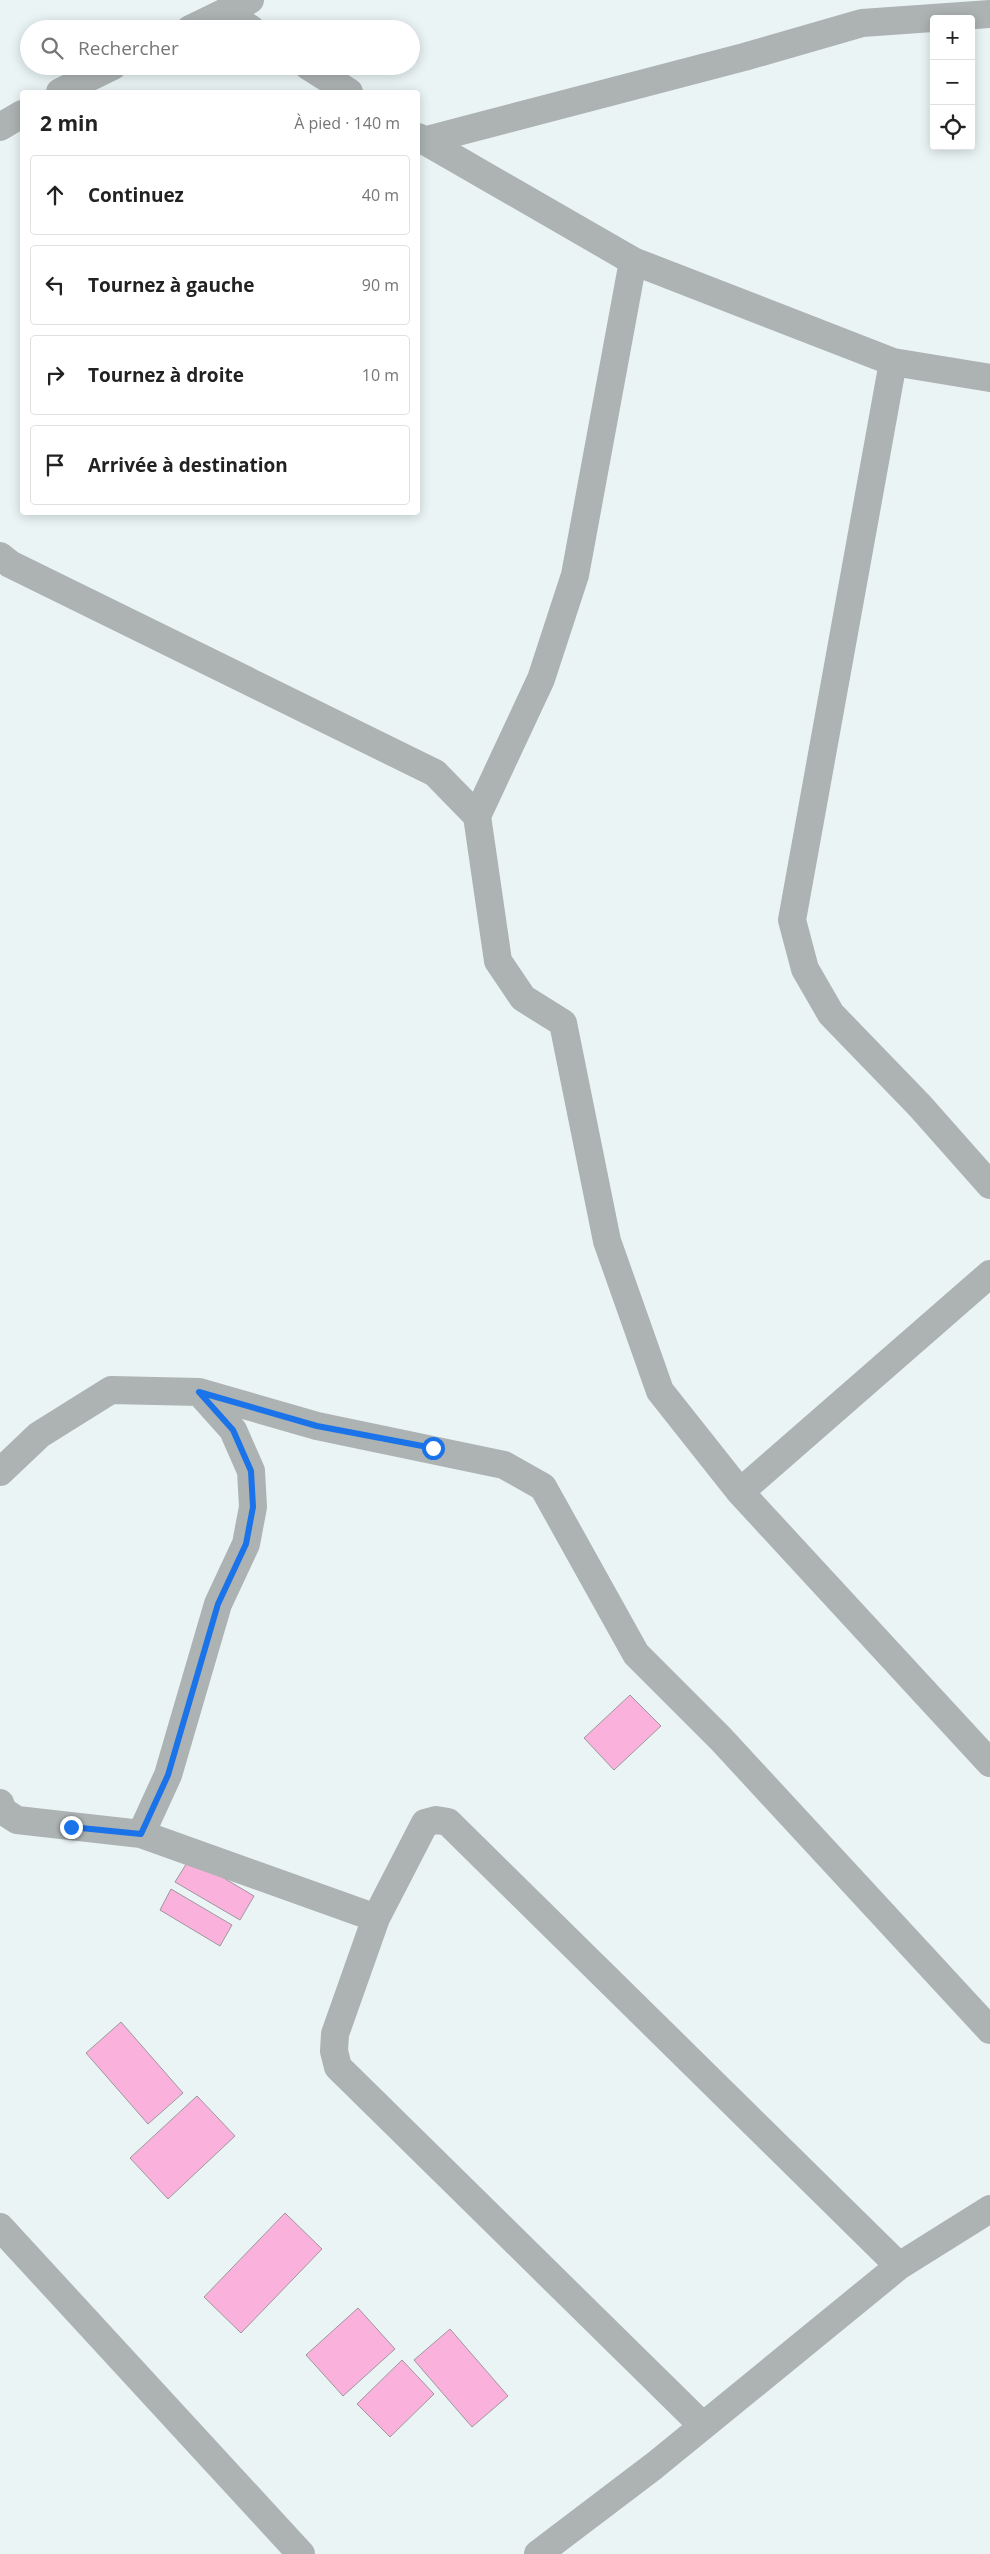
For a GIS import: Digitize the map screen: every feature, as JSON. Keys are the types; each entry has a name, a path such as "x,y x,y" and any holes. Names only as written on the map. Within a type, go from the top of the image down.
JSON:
{"street":[{"path":"209,20 250,0"},
{"path":"225,12 237,20"},
{"path":"420,139 744,57 862,23 990,14"},
{"path":"64,90 95,75"},
{"path":"322,75 346,90"},
{"path":"0,127 20,115"},
{"path":"420,139 633,261 893,362 990,378"},
{"path":"633,261 575,575 541,679 477,816 498,961 523,998 563,1023 606,1241 660,1391 740,1492 990,1763"},
{"path":"893,362 792,920 806,969 831,1014 920,1106 990,1186"},
{"path":"0,556 10,564 435,773 477,816"},
{"path":"740,1492 990,1274"},
{"path":"0,1472 38,1435 111,1390 199,1392 317,1426 453,1452 504,1465 543,1487 636,1654 721,1739 990,2030"},
{"path":"141,1834 168,1775 218,1604 246,1544 253,1507 251,1471 233,1430 199,1392"},
{"path":"0,1803 3,1811 17,1820 141,1834 376,1918"},
{"path":"703,2426 338,2068 334,2051 334,2034 376,1918 425,1823 436,1820 448,1822 899,2266"},
{"path":"538,2554 703,2426 899,2266 990,2209"},
{"path":"0,2227 301,2554"}],"building":[{"path":"630,1695 661,1726 614,1770 584,1738"},
{"path":"190,1858 254,1896 240,1920 175,1882"},
{"path":"171,1889 232,1925 220,1946 160,1910"},
{"path":"121,2022 183,2093 148,2124 86,2053"},
{"path":"197,2096 235,2136 168,2199 130,2158"},
{"path":"285,2213 322,2249 241,2333 204,2297"},
{"path":"358,2308 395,2349 343,2396 306,2355"},
{"path":"450,2329 508,2396 472,2427 414,2360"},
{"path":"402,2360 434,2394 390,2437 357,2404"}],"route":[{"path":"71,1827 141,1834 168,1775 218,1604 246,1544 253,1507 251,1471 233,1430 199,1392 317,1426 433,1448"}]}
